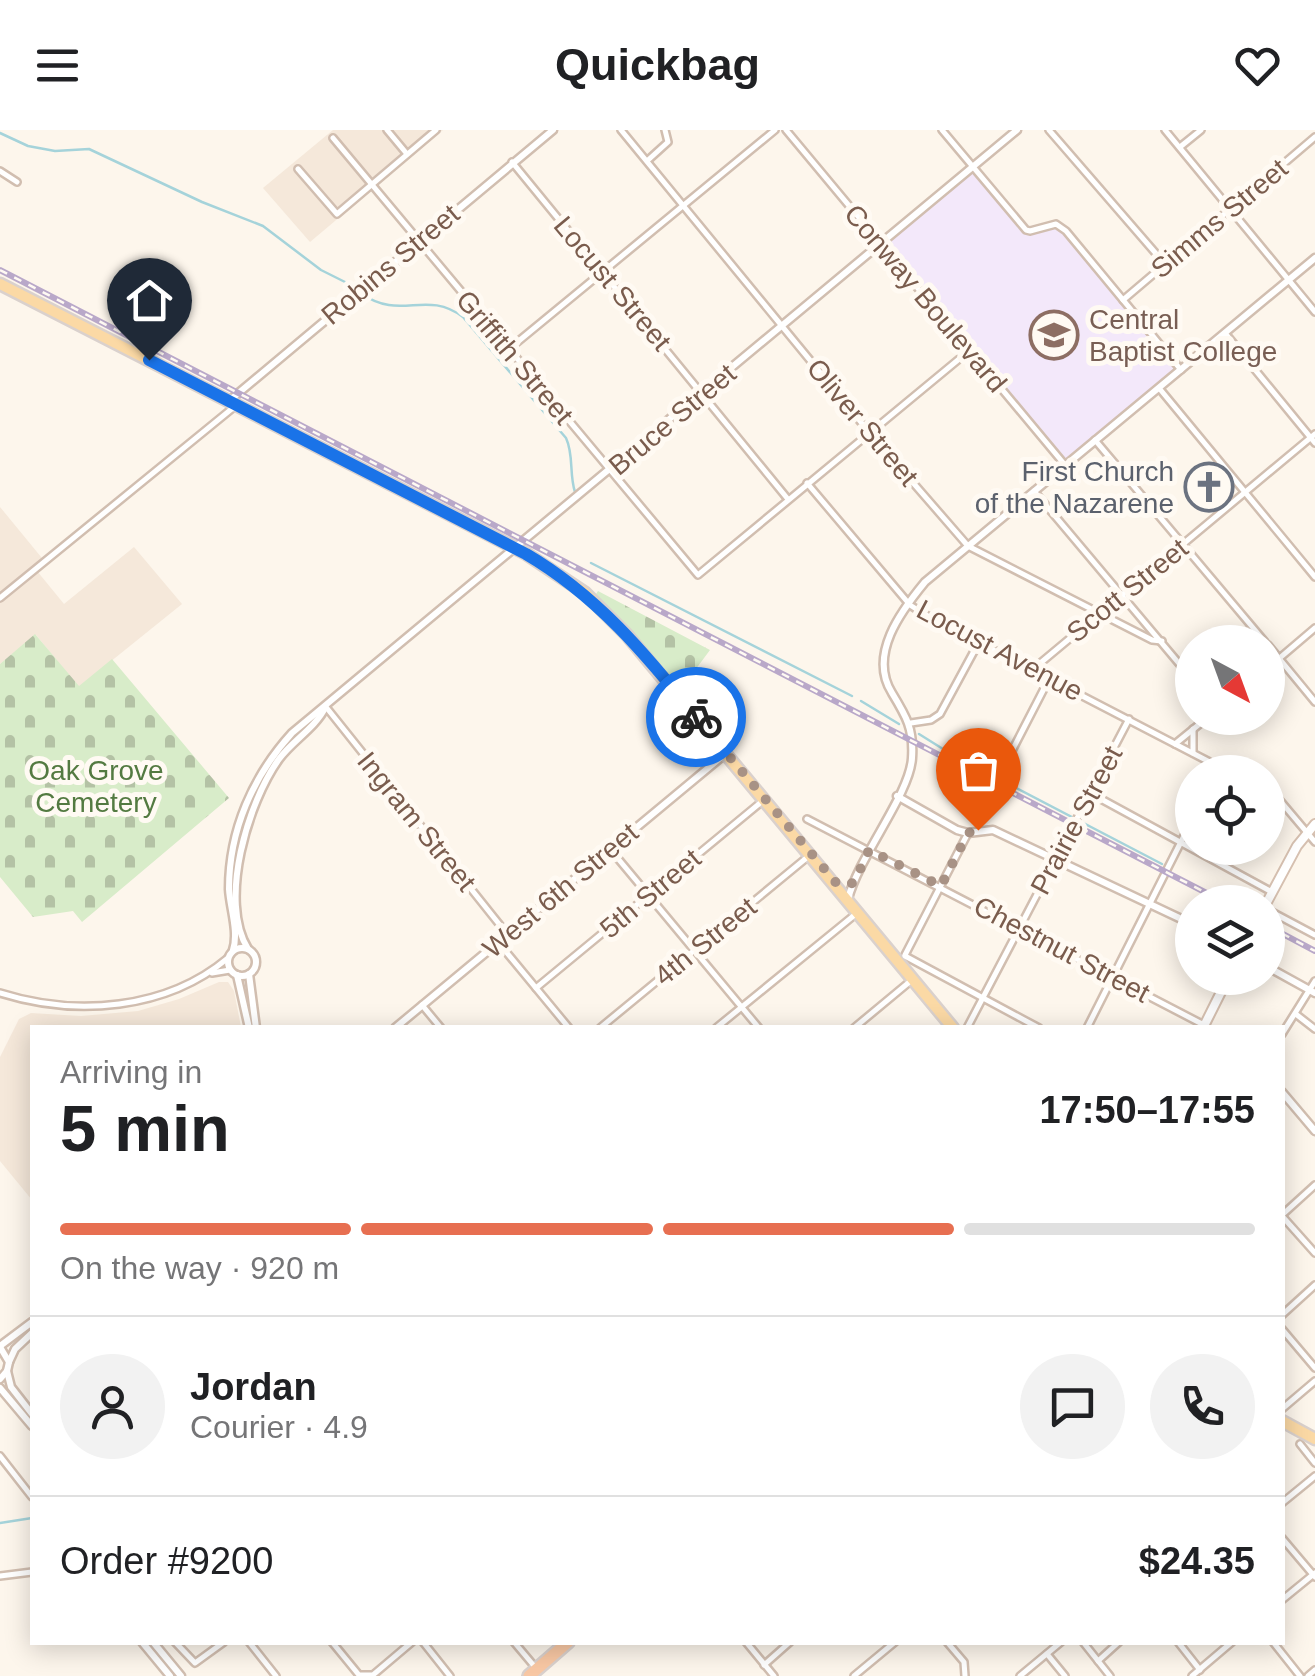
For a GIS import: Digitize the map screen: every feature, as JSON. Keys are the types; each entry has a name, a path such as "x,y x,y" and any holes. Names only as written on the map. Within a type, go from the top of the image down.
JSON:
{"highway":[{"path":"533,1672 564,1645"}],"main road":[{"path":"0,284 565,577 608,614 858,912 902,959 951,1025"},
{"path":"1276,885 1306,832 1315,824"},
{"path":"1206,1025 1220,995"},
{"path":"1285,1423 1315,1440"}],"street":[{"path":"387,130 408,154"},
{"path":"298,169 336,214 436,130"},
{"name":"Robins Street","path":"233,403 346,300 553,130"},
{"name":"Oliver Street","path":"621,130 869,432 968,546 1162,642"},
{"path":"647,161 668,142 665,130"},
{"path":"509,349 775,130"},
{"name":"Conway Boulevard","path":"786,130 1065,466"},
{"path":"942,130 1026,230 1049,224 1061,226 1180,370"},
{"name":"Bruce Street","path":"234,973 230,954 236,941 230,871 237,830 251,791 282,744 304,721 326,707 1017,130"},
{"path":"1049,130 1165,264"},
{"path":"1166,130 1315,312"},
{"path":"1180,147 1201,130"},
{"name":"Simms Street","path":"1123,300 1315,137"},
{"name":"Griffith Street","path":"333,138 698,575 787,498"},
{"name":"Locust Street","path":"512,162 787,498"},
{"path":"0,171 17,182"},
{"path":"848,900 912,762 911,724 884,678 883,660 891,633 925,582 1315,258"},
{"path":"1225,333 1314,438"},
{"path":"787,498 970,350"},
{"path":"1159,388 1315,577"},
{"path":"0,598 233,403"},
{"name":"Scott Street","path":"1032,670 1314,438"},
{"path":"1096,440 1250,625"},
{"name":"Locust Avenue","path":"807,483 910,604 1196,755"},
{"path":"1034,491 1175,658"},
{"path":"1285,652 1315,628"},
{"path":"911,724 940,714 978,642"},
{"path":"1285,666 1315,702"},
{"path":"999,776 1049,678"},
{"name":"Bruce Street","path":"249,974 256,960 242,935 237,894 241,848 249,816 273,768 326,707"},
{"name":"Ingram Street","path":"326,707 508,934"},
{"name":"Prairie Street","path":"968,1025 1130,719"},
{"path":"1175,744 1186,735"},
{"path":"1193,753 1194,735"},
{"name":"West 6th Street","path":"399,1025 726,753"},
{"path":"249,816 254,796 251,791 273,768"},
{"path":"1090,793 1175,839"},
{"path":"898,796 957,830 993,830 1175,915"},
{"name":"5th Street","path":"536,988 764,800"},
{"path":"1285,807 1315,842"},
{"name":"Chestnut Street","path":"806,819 1020,927 1201,1025"},
{"path":"968,833 902,959 1035,1025"},
{"path":"610,849 756,1025"},
{"name":"4th Street","path":"604,1025 811,854"},
{"path":"1087,1025 1175,854"},
{"path":"1223,865 1259,885"},
{"path":"835,884 854,883"},
{"path":"720,1025 858,912"},
{"path":"1285,917 1315,935"},
{"path":"498,942 567,1025"},
{"path":"0,993 55,1005 112,1005 166,994 212,973 230,954 248,949"},
{"path":"212,973 249,974 252,1025"},
{"path":"234,973 251,1025"},
{"path":"1285,977 1312,992"},
{"path":"858,1025 913,979"},
{"path":"1285,1030 1312,992 1315,981"},
{"path":"422,1005 439,1025"},
{"path":"1297,1015 1315,1029"},
{"path":"1285,1096 1315,1131"},
{"path":"1285,1212 1315,1185"},
{"path":"1285,1218 1315,1253"},
{"path":"1285,1312 1315,1285"},
{"path":"9,1362 0,1346 30,1324"},
{"path":"1285,1333 1315,1368"},
{"path":"30,1334 14,1349 7,1371 11,1387 30,1411"},
{"path":"0,1378 7,1371"},
{"path":"1285,1406 1315,1381"},
{"path":"0,1388 30,1424"},
{"path":"1300,1444 1315,1463"},
{"path":"0,1456 30,1494"},
{"path":"1285,1500 1315,1476"},
{"path":"1285,1541 1314,1575 1285,1598"},
{"path":"0,1576 30,1572"},
{"path":"144,1645 170,1676"},
{"path":"155,1645 181,1676"},
{"path":"178,1645 194,1663 220,1645"},
{"path":"250,1645 276,1676"},
{"path":"334,1645 359,1675 372,1676 408,1645"},
{"path":"425,1645 450,1676"},
{"path":"516,1645 533,1672"},
{"path":"748,1645 774,1676"},
{"path":"764,1664 786,1645"},
{"path":"854,1676 891,1645"},
{"path":"949,1645 965,1673"},
{"path":"1020,1676 1058,1645"},
{"path":"1085,1645 1110,1676"},
{"path":"1098,1661 1116,1645"},
{"path":"1180,1645 1200,1670"},
{"path":"1192,1676 1229,1645"},
{"path":"1274,1645 1300,1676"},
{"path":"1047,1654 1065,1676"},
{"path":"1308,1676 1315,1670"}],"shaded area":[{"path":"333,130 443,130 310,242 263,188"},
{"name":"Central Baptist College","path":"973,167 1030,231 1061,226 1181,370 1065,465 881,244"},
{"path":"0,507 46,563 37,571 64,604 134,547 182,604 79,687 36,635 0,664"},
{"path":"228,982 234,991 241,1025 30,1025 30,1198 0,1161 0,1057 19,1019 31,1013 81,1016 138,1011"}],"green space":[{"path":"598,591 710,650 681,689 596,594"},
{"name":"Oak Grove Cemetery","path":"35,634 79,686 112,659 229,798 82,922 73,911 33,917 0,877 0,664"}],"waterway":[{"path":"0,133 28,146 55,151 89,149 263,226 321,270 355,287"},
{"path":"362,294 389,305 437,305 463,317 566,438 575,492"},
{"path":"591,563 852,696"},
{"path":"861,701 899,724"},
{"path":"919,734 1162,864"},
{"path":"0,1523 30,1518"}],"railway":[{"path":"0,270 1191,885"},
{"path":"1285,935 1315,951"}],"way so far":[{"path":"696,717 835,884 854,883 869,850 941,886 968,833 978,830"}],"place":[{"name":"Central Baptist College","path":"1054,335"},
{"name":"First Church of the Nazarene","path":"1209,487"}],"route":[{"path":"149,360 565,577 627,635 696,717"}]}
